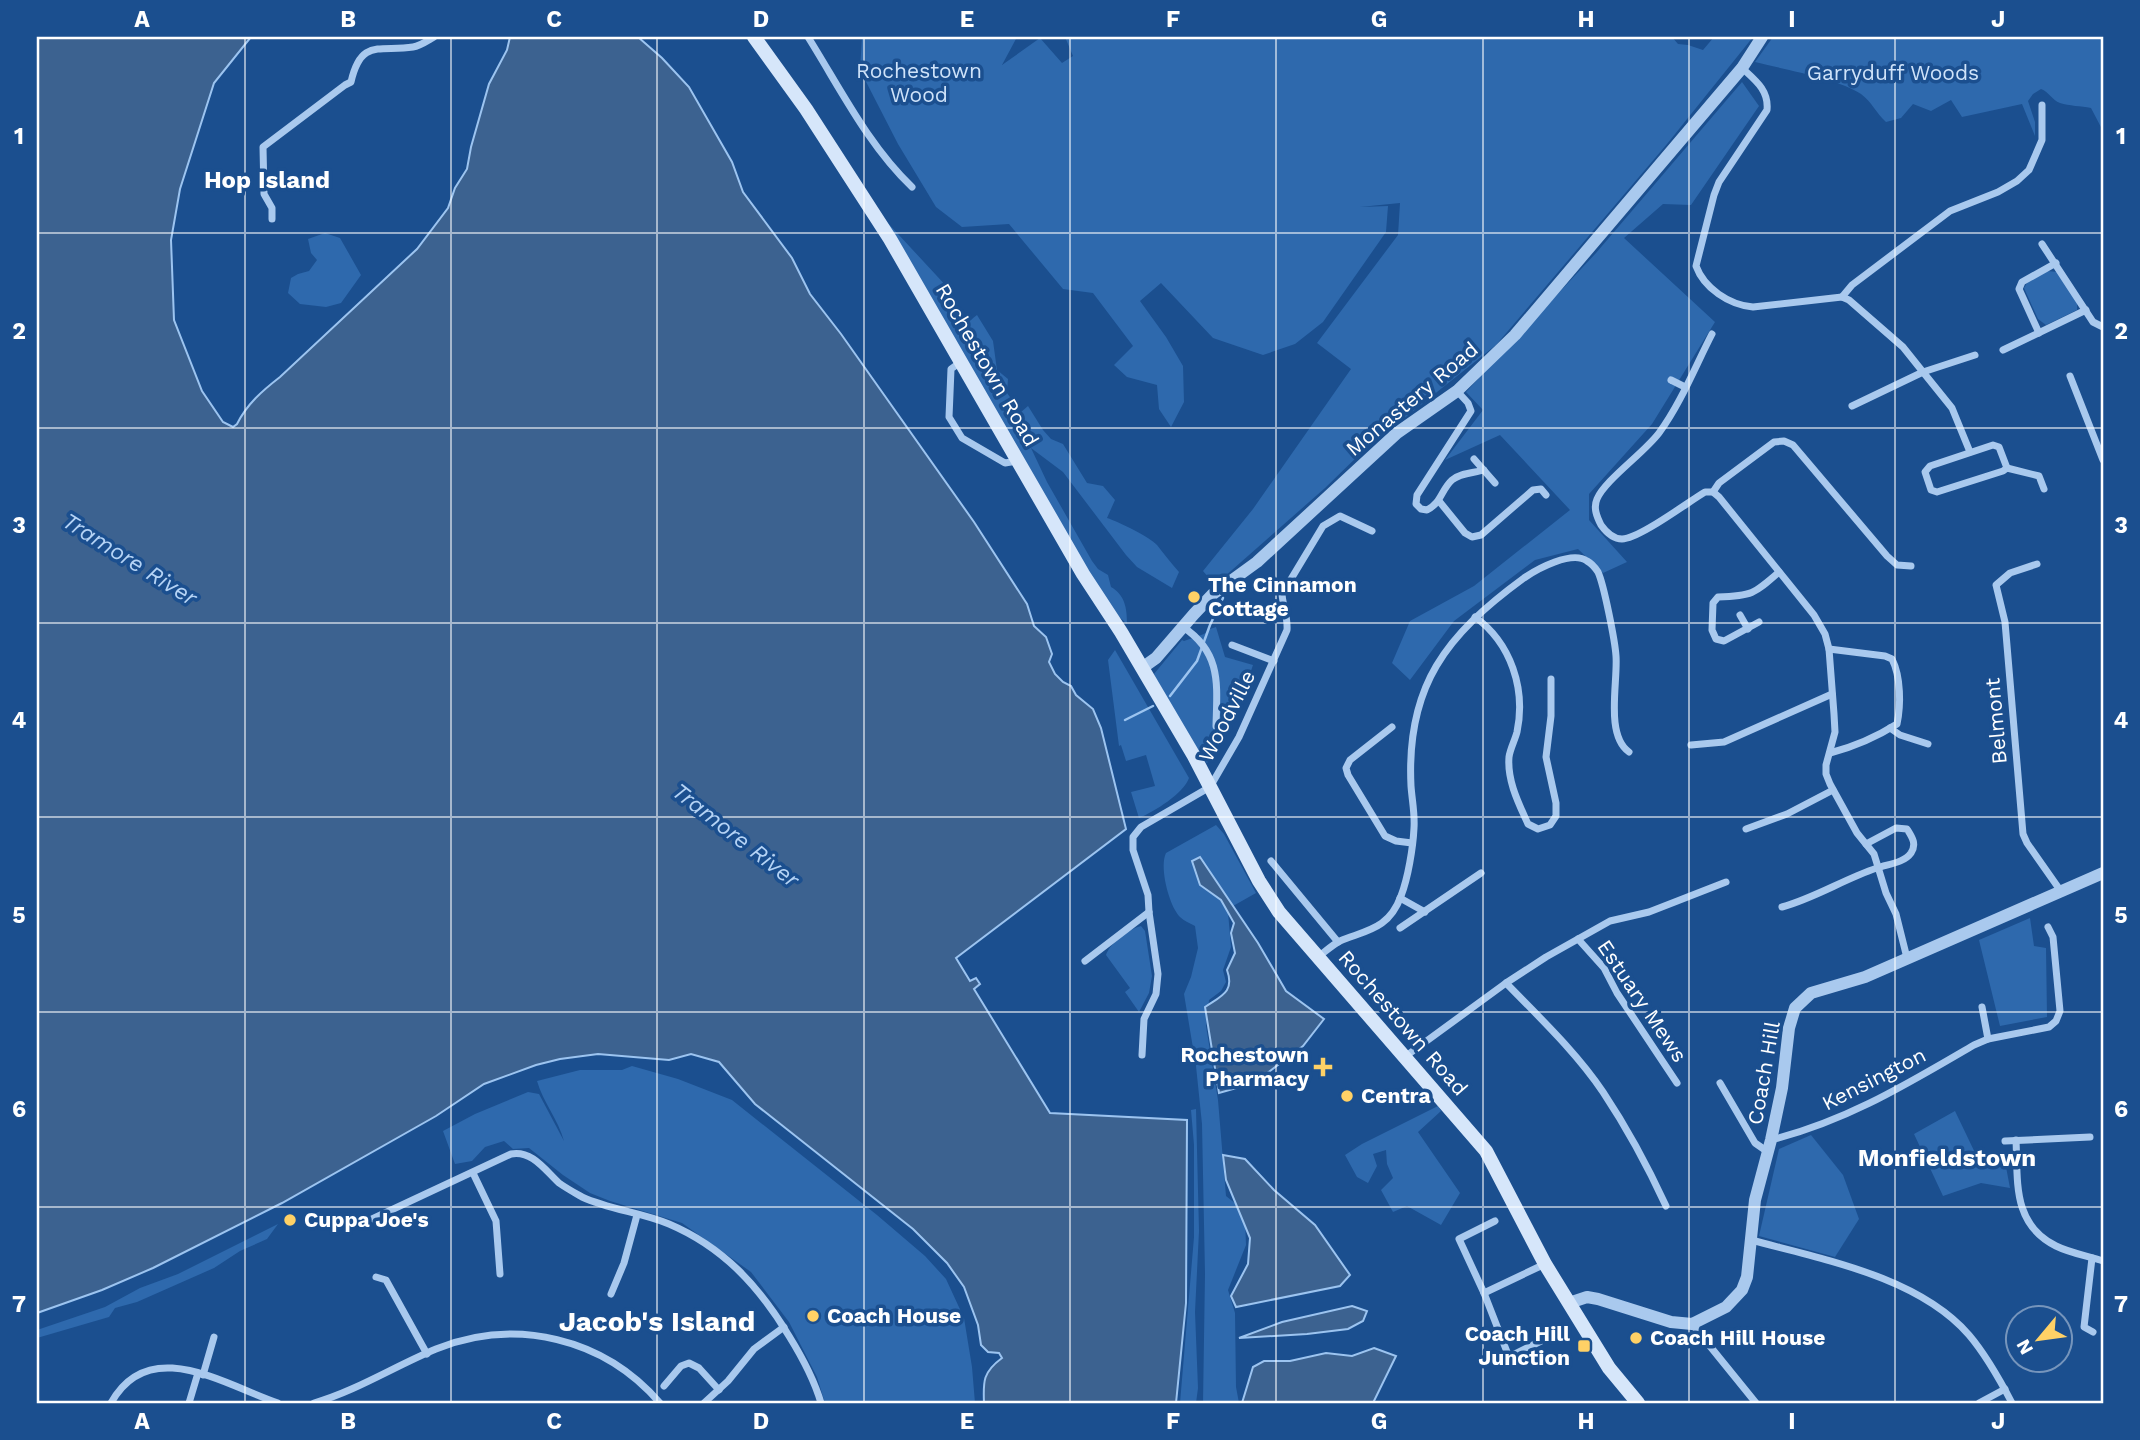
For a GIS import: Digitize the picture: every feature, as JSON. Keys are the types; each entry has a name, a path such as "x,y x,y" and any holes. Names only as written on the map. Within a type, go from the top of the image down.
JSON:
{"main road":[{"name":"Rochestown Road","path":"754,37 806,109 890,239 1083,574 1142,668 1210,787 1259,881 1279,912 1486,1151 1545,1264 1609,1368 1638,1403"}],"street":[{"path":"271,219 272,208 264,194 263,147 351,82 354,69 365,54 378,48 414,47 433,37"},
{"path":"808,37 845,99 897,173 912,187"},
{"name":"Monastery Road","path":"1142,668 1156,658 1213,594 1257,562 1397,433 1457,391 1515,335 1742,68 1762,37"},
{"path":"1742,68 1762,87 1768,99 1767,110 1719,182 1697,256 1699,275 1705,284 1742,306 1842,297 1849,300 1903,347 1952,408 1970,452"},
{"path":"1842,297 1854,284 1950,211 1998,192 2029,170 2042,140 2042,105"},
{"path":"2042,244 2093,321 2103,327"},
{"path":"2039,333 2019,289 2022,282 2056,263"},
{"path":"2003,350 2086,310"},
{"path":"1712,334 1660,431 1597,497 1596,515 1610,535 1624,539 1640,533 1705,492 1713,492 1720,497 1814,615 1825,634 1829,649 1835,732 1826,774 1857,834 1874,854 1886,893 1896,914 1907,958"},
{"path":"1852,406 1923,372 1975,355"},
{"path":"962,361 951,369 950,417 961,438 1005,463 1018,461"},
{"path":"2070,376 2103,460"},
{"path":"1671,380 1685,387"},
{"path":"1457,391 1468,403 1471,411 1417,495 1416,504 1427,510 1439,502 1450,482 1457,477 1484,471"},
{"path":"1713,492 1719,483 1774,442 1784,441 1793,446 1887,556 1897,565 1911,566"},
{"path":"2007,468 1999,447 1993,445 1930,466 1925,471 1931,490 1937,492 2007,468 2039,476 2044,489"},
{"path":"1474,459 1495,482"},
{"path":"1439,502 1465,533 1472,537 1481,535 1533,490 1541,489 1546,495"},
{"name":"Woodville","path":"1210,787 1240,737 1287,630 1288,619 1282,594 1323,526 1340,516 1372,531"},
{"path":"1318,957 1338,942 1373,929 1390,916 1400,898 1412,843 1413,724 1423,692 1450,644 1475,617 1539,568 1573,557 1586,559 1598,571 1616,655 1616,732 1623,748 1629,752"},
{"name":"Belmont","path":"2037,564 2010,573 1996,586 2005,622 2023,834 2060,890"},
{"path":"1759,622 1724,641 1716,639 1712,630 1713,603 1718,597 1745,597 1755,593 1779,572"},
{"path":"1740,615 1748,629"},
{"path":"1475,617 1498,639 1512,664 1519,710 1517,732 1509,757 1511,782 1528,824 1538,829 1549,825 1556,816 1556,803 1546,757 1551,679"},
{"path":"1183,627 1199,638 1217,675 1216,726"},
{"name":"Woodville","path":"1232,645 1274,661"},
{"path":"1829,649 1885,656 1892,660 1896,668 1900,711 1898,724 1830,753"},
{"path":"1691,745 1724,741 1832,694"},
{"path":"1392,727 1350,760 1346,768 1385,836 1412,843"},
{"path":"1890,728 1900,735 1928,744"},
{"path":"1142,1055 1144,1019 1155,998 1158,984 1148,895 1132,844 1134,834 1210,787"},
{"path":"1746,829 1787,814 1833,790"},
{"path":"1782,908 1878,867 1906,858 1913,850 1914,840 1907,829 1896,828 1866,844"},
{"path":"1271,860 1338,942"},
{"path":"1400,928 1481,873"},
{"name":"Coach Hill","path":"1692,1324 1726,1307 1742,1290 1747,1277 1755,1200 1783,1088 1789,1028 1795,1008 1811,993 1865,977 2103,873"},
{"path":"1406,1056 1506,983 1610,921 1649,912 1726,882"},
{"path":"1400,898 1424,912"},
{"path":"1085,961 1149,912"},
{"name":"Kensington","path":"1770,1146 1886,1096 1974,1045 2049,1027 2056,1021 2060,1011 2053,937 2048,927"},
{"name":"Estuary Mews","path":"1578,939 1604,968 1617,993 1677,1083"},
{"path":"1506,983 1578,1060 1602,1091 1666,1206"},
{"path":"1982,1007 1988,1040"},
{"path":"1720,1083 1755,1143 1770,1146"},
{"path":"2005,1141 2090,1137"},
{"path":"2016,1140 2019,1202 2026,1220 2039,1237 2057,1247 2103,1261"},
{"path":"372,1220 511,1154 525,1154 560,1183 582,1196 667,1223 716,1251 757,1289 784,1327 821,1403"},
{"path":"473,1173 496,1221 500,1274"},
{"path":"611,1294 624,1263 637,1215"},
{"path":"1495,1221 1459,1239 1509,1357 1544,1340"},
{"path":"1751,1240 1877,1277 1909,1291 1946,1313 1969,1335 2012,1403"},
{"path":"2092,1258 2084,1327 2093,1332"},
{"path":"1484,1293 1545,1264"},
{"path":"376,1277 386,1280 426,1354"},
{"path":"1569,1303 1587,1297 1671,1322 1692,1324 1756,1403"},
{"path":"704,1403 719,1390 754,1349 784,1327"},
{"path":"314,1403 462,1341 488,1336 529,1334 555,1337 587,1348 640,1383 660,1403"},
{"path":"189,1403 214,1337"},
{"path":"664,1385 681,1366 689,1363 699,1368 719,1390"},
{"path":"111,1403 118,1390 135,1377 149,1370 166,1367 184,1368 258,1400 278,1403"},
{"path":"1979,1403 2005,1389"}],"green space":[{"name":"Rochestown Wood","path":"862,37 1017,37 1002,65 1040,38 1062,63 1073,56 1065,37 1672,37 1678,44 1703,50 1714,37 1753,37 1667,144 1496,345 1363,451 1215,585 1203,571 1253,509 1351,369 1317,343 1398,235 1400,203 1360,207 1388,206 1386,232 1323,322 1295,344 1263,355 1213,338 1161,283 1140,301 1183,366 1184,402 1171,427 1159,409 1157,385 1127,377 1114,365 1133,346 1093,293 1063,289 1009,224 962,227 936,207 898,144 860,70"},
{"name":"Garryduff Woods","path":"1773,37 2103,37 2103,131 2091,108 2060,103 2041,89 2028,101 2035,122 2035,136 2022,104 1962,117 1951,100 1931,111 1913,104 1901,118 1886,122 1865,97 1852,89 1825,79 1755,62"},
{"path":"1742,82 1759,106 1691,205 1663,204 1624,238 1715,322 1652,424 1589,494 1589,520 1627,562 1603,573 1578,549 1535,560 1454,621 1410,680 1392,663 1410,621 1474,586 1570,510 1500,435 1445,460 1483,410 1466,392 1596,253"},
{"path":"885,220 949,289 945,303 952,323 963,326 977,315 993,341 997,370 1008,379 1007,393 1021,412 1028,406 1051,439 1063,444 1087,483 1103,486 1115,500 1107,518 1134,530 1157,545 1179,572 1172,588 1137,567 1063,472 1031,448 1092,561 1108,575 1111,587 1122,598 1126,607 1127,624 1114,612 1099,590"},
{"path":"325,233 340,238 361,275 341,303 326,307 300,304 288,293 291,278 309,271 317,260 311,253 308,239"},
{"path":"2047,271 2058,272 2077,303 2077,310 2046,325 2038,319 2024,288 2027,283"},
{"path":"1216,627 1225,657 1253,665 1229,729 1207,763 1194,749 1154,674 1182,640 1204,634"},
{"path":"1115,650 1189,778 1175,796 1139,818 1131,792 1155,786 1146,755 1126,761 1121,745 1119,746 1108,660"},
{"path":"1216,825 1224,834 1256,893 1233,906 1201,858 1200,885 1221,900 1228,912 1231,947 1223,970 1226,982 1221,991 1209,1000 1206,1026 1218,1100 1226,1196 1241,1208 1245,1219 1246,1245 1228,1290 1235,1313 1236,1387 1239,1403 1203,1403 1205,1274 1202,1124 1184,994 1198,948 1195,926 1180,917 1172,904 1164,867 1166,853"},
{"path":"2030,918 2034,946 2046,948 2047,1017 2000,1026 1979,940"},
{"path":"1141,926 1145,931 1152,976 1149,993 1139,1012 1125,992 1130,988 1106,955 1120,937"},
{"path":"632,1066 678,1079 732,1100 925,1256 946,1279 964,1318 975,1403 825,1403 817,1377 789,1322 751,1272 682,1223 590,1193 529,1148 513,1149 504,1141 485,1147 472,1161 455,1164 443,1131 475,1114 528,1092 539,1094 564,1141 537,1081 580,1070 622,1070"},
{"path":"1438,1106 1441,1111 1418,1132 1460,1193 1441,1225 1407,1206 1393,1212 1381,1190 1393,1178 1387,1164 1386,1150 1373,1154 1377,1166 1368,1183 1357,1177 1345,1155"},
{"path":"1196,1109 1199,1231 1195,1312 1198,1388 1196,1403 1180,1403 1194,1237 1194,1145 1191,1110"},
{"path":"1955,1111 1978,1159 2003,1151 2010,1188 1981,1183 1943,1196 1914,1134"},
{"path":"1811,1135 1843,1175 1859,1219 1835,1257 1759,1236 1779,1149"},
{"path":"278,1224 267,1239 240,1251 214,1268 137,1302 115,1308 109,1317 37,1338 37,1330 105,1307"}],"water":[{"name":"Tramore River","path":"37,37 251,37 214,83 180,189 171,240 174,320 202,391 223,422 233,427 261,393 417,249 448,208 455,188 467,169 489,84 507,50 510,37 638,37 689,87 732,162 743,192 792,258 810,294 974,522 1027,604 1034,626 1046,637 1052,654 1049,662 1055,674 1093,709 1101,728 1126,829 956,958 970,981 976,978 980,984 974,989 1050,1113 1187,1120 1186,1303 1176,1403 984,1403 988,1373 1002,1358 999,1353 988,1352 981,1345 978,1325 964,1287 947,1263 913,1229 755,1104 719,1062 691,1054 669,1060 598,1054 560,1059 484,1084 436,1116 282,1203 153,1268 37,1313"},
{"path":"1200,857 1258,943 1286,991 1324,1019 1303,1046 1254,1083 1219,1093 1205,1007 1228,988 1227,970 1235,953 1231,933 1234,923 1221,900 1200,885 1192,861"},
{"path":"1223,1155 1245,1159 1274,1190 1315,1225 1350,1275 1340,1286 1236,1307 1231,1296 1248,1264 1250,1238 1226,1180"},
{"path":"1352,1306 1367,1311 1363,1321 1348,1329 1239,1338 1282,1322"},
{"path":"1374,1348 1396,1356 1373,1403 1242,1403 1253,1367 1264,1361 1290,1361 1326,1353 1352,1356"}],"waterway":[{"path":"1170,696 1197,661 1223,598"},
{"path":"1125,720 1153,706"}],"place":[{"name":"The Cinnamon Cottage","path":"1194,597"},
{"name":"Rochestown Pharmacy","path":"1323,1067"},
{"name":"Centra","path":"1347,1096"},
{"name":"Cuppa Joe's","path":"290,1220"},
{"name":"Coach House","path":"813,1316"},
{"name":"Coach Hill House","path":"1636,1338"},
{"name":"Coach Hill Junction","path":"1584,1346"}],"district":[{"name":"Hop Island","path":"267,180"},
{"name":"Monfieldstown","path":"1947,1158"},
{"name":"Jacob's Island","path":"657,1321"}]}
